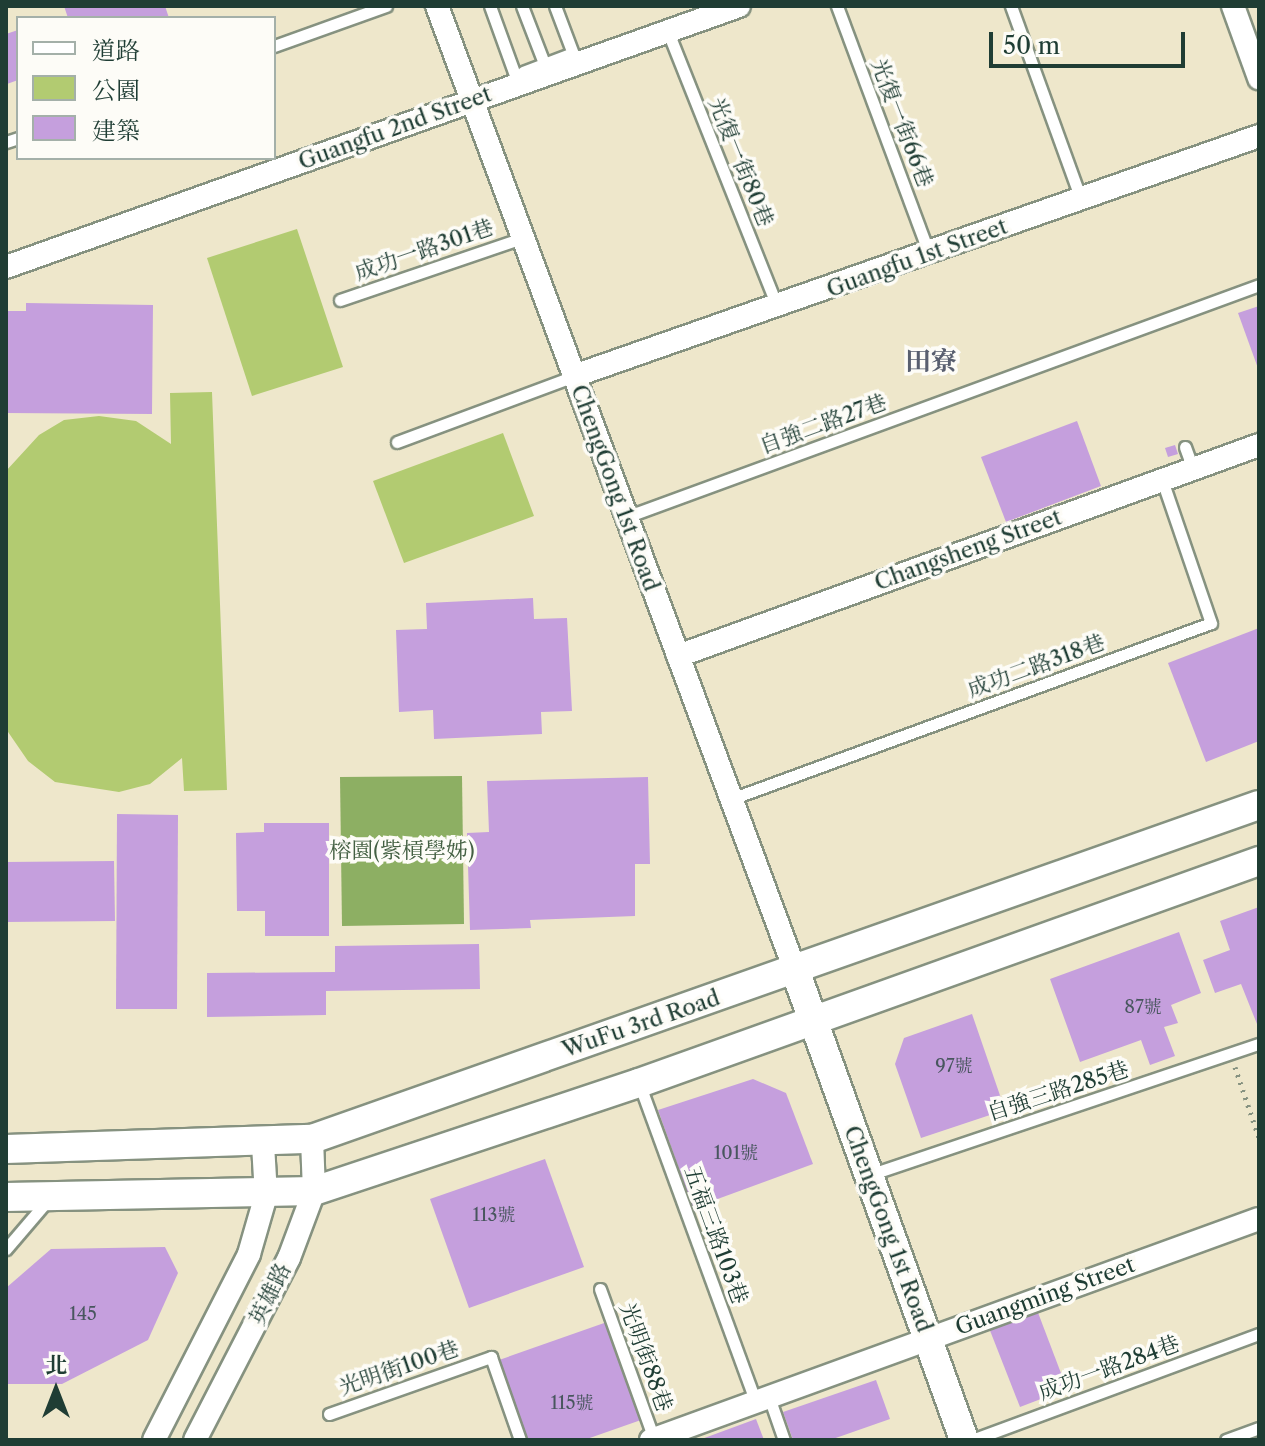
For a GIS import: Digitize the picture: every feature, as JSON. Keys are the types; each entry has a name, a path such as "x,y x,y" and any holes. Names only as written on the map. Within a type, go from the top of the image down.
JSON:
{"street":[{"name":"Guangfu 2nd Street","path":"6,267 471,102 513,81 575,58 668,32 739,6"},
{"path":"1233,6 1259,78"},
{"name":"ChengGong 1st Road","path":"442,7 471,102 795,970 964,1440"},
{"name":"Guangfu 1st Street","path":"574,376 930,254 1259,136"},
{"name":"Changsheng Street","path":"678,656 1259,445"},
{"name":"WuFu 3rd Road","path":"6,1149 263,1144 312,1139 1259,805"},
{"path":"6,1197 266,1195 314,1191 639,1083 812,1017 1259,861"},
{"name":"英雄路","path":"195,1440 280,1278 314,1191 312,1139"},
{"name":"英雄路","path":"154,1440 249,1254 266,1195 263,1144"},
{"name":"Guangming Street","path":"652,1439 1259,1219"}],"lane":[{"path":"276,45 386,6"},
{"path":"490,6 513,81 544,63 575,58 555,6"},
{"path":"522,6 544,63"},
{"name":"光復一街66巷","path":"837,6 930,254"},
{"path":"1011,6 1081,199"},
{"name":"光復一街80巷","path":"668,32 777,307"},
{"name":"成功一路301巷","path":"340,300 522,238"},
{"name":"自強二路27巷","path":"626,517 1259,285"},
{"path":"397,442 574,376"},
{"path":"1185,447 1193,469"},
{"name":"成功二路318巷","path":"731,799 1211,623 1162,480"},
{"name":"自強三路285巷","path":"869,1175 1259,1044"},
{"name":"五福三路103巷","path":"639,1083 763,1399 784,1440"},
{"path":"6,1249 51,1197"},
{"name":"光明街88巷","path":"600,1289 652,1439"},
{"name":"成功一路284巷","path":"972,1440 1259,1334"},
{"name":"光明街100巷","path":"329,1414 491,1357 520,1440"},
{"path":"1226,1440 1259,1428"}],"path":[{"path":"1230,1054 1259,1138"}],"green space":[{"path":"297,229 343,367 252,396 207,258"},
{"path":"212,392 227,790 184,791 182,758 150,784 119,792 55,782 28,761 6,729 6,471 39,435 64,420 99,416 136,421 171,444 170,393"},
{"path":"503,433 534,516 404,563 373,481"},
{"name":"榕園(紫槓學姊)","path":"462,776 464,924 342,926 340,777"}],"building":[{"path":"64,6 165,6 168,16 67,16"},
{"path":"16,31 16,81 7,84 6,34"},
{"path":"26,303 153,305 152,414 6,413 6,311 26,311"},
{"path":"1259,306 1259,371 1238,313"},
{"path":"1077,421 1101,486 1006,522 981,457"},
{"path":"1175,445 1178,454 1168,457 1165,448"},
{"path":"533,598 534,619 567,618 572,711 541,712 542,734 434,739 433,710 399,712 396,630 427,629 426,603"},
{"path":"1259,628 1259,741 1206,762 1168,663"},
{"path":"648,777 650,864 635,864 635,916 530,920 531,928 470,930 467,833 489,832 487,781"},
{"path":"117,814 178,815 177,1009 116,1009"},
{"path":"264,823 329,823 329,936 265,936 265,911 237,911 236,833 264,832"},
{"path":"114,861 115,921 6,922 6,862"},
{"path":"1259,907 1257,1024 1241,984 1215,993 1203,960 1230,950 1220,921"},
{"path":"1179,932 1201,993 1171,1005 1178,1023 1164,1027 1175,1056 1150,1065 1141,1040 1080,1062 1050,979"},
{"path":"479,944 480,989 326,991 326,1015 207,1017 207,973 335,972 335,946"},
{"path":"972,1014 1005,1110 921,1138 895,1064 904,1038"},
{"path":"753,1079 786,1093 813,1164 693,1208 658,1110"},
{"path":"545,1159 584,1267 469,1308 430,1199"},
{"path":"165,1247 178,1273 148,1340 62,1384 6,1384 6,1288 51,1249"},
{"path":"1037,1310 1067,1389 1020,1407 989,1328"},
{"path":"607,1322 641,1420 584,1440 527,1440 499,1360"},
{"path":"876,1380 890,1419 830,1440 793,1440 783,1412"},
{"path":"756,1419 764,1440 699,1440"}],"district":[{"name":"田寮","path":"931,362"}]}
